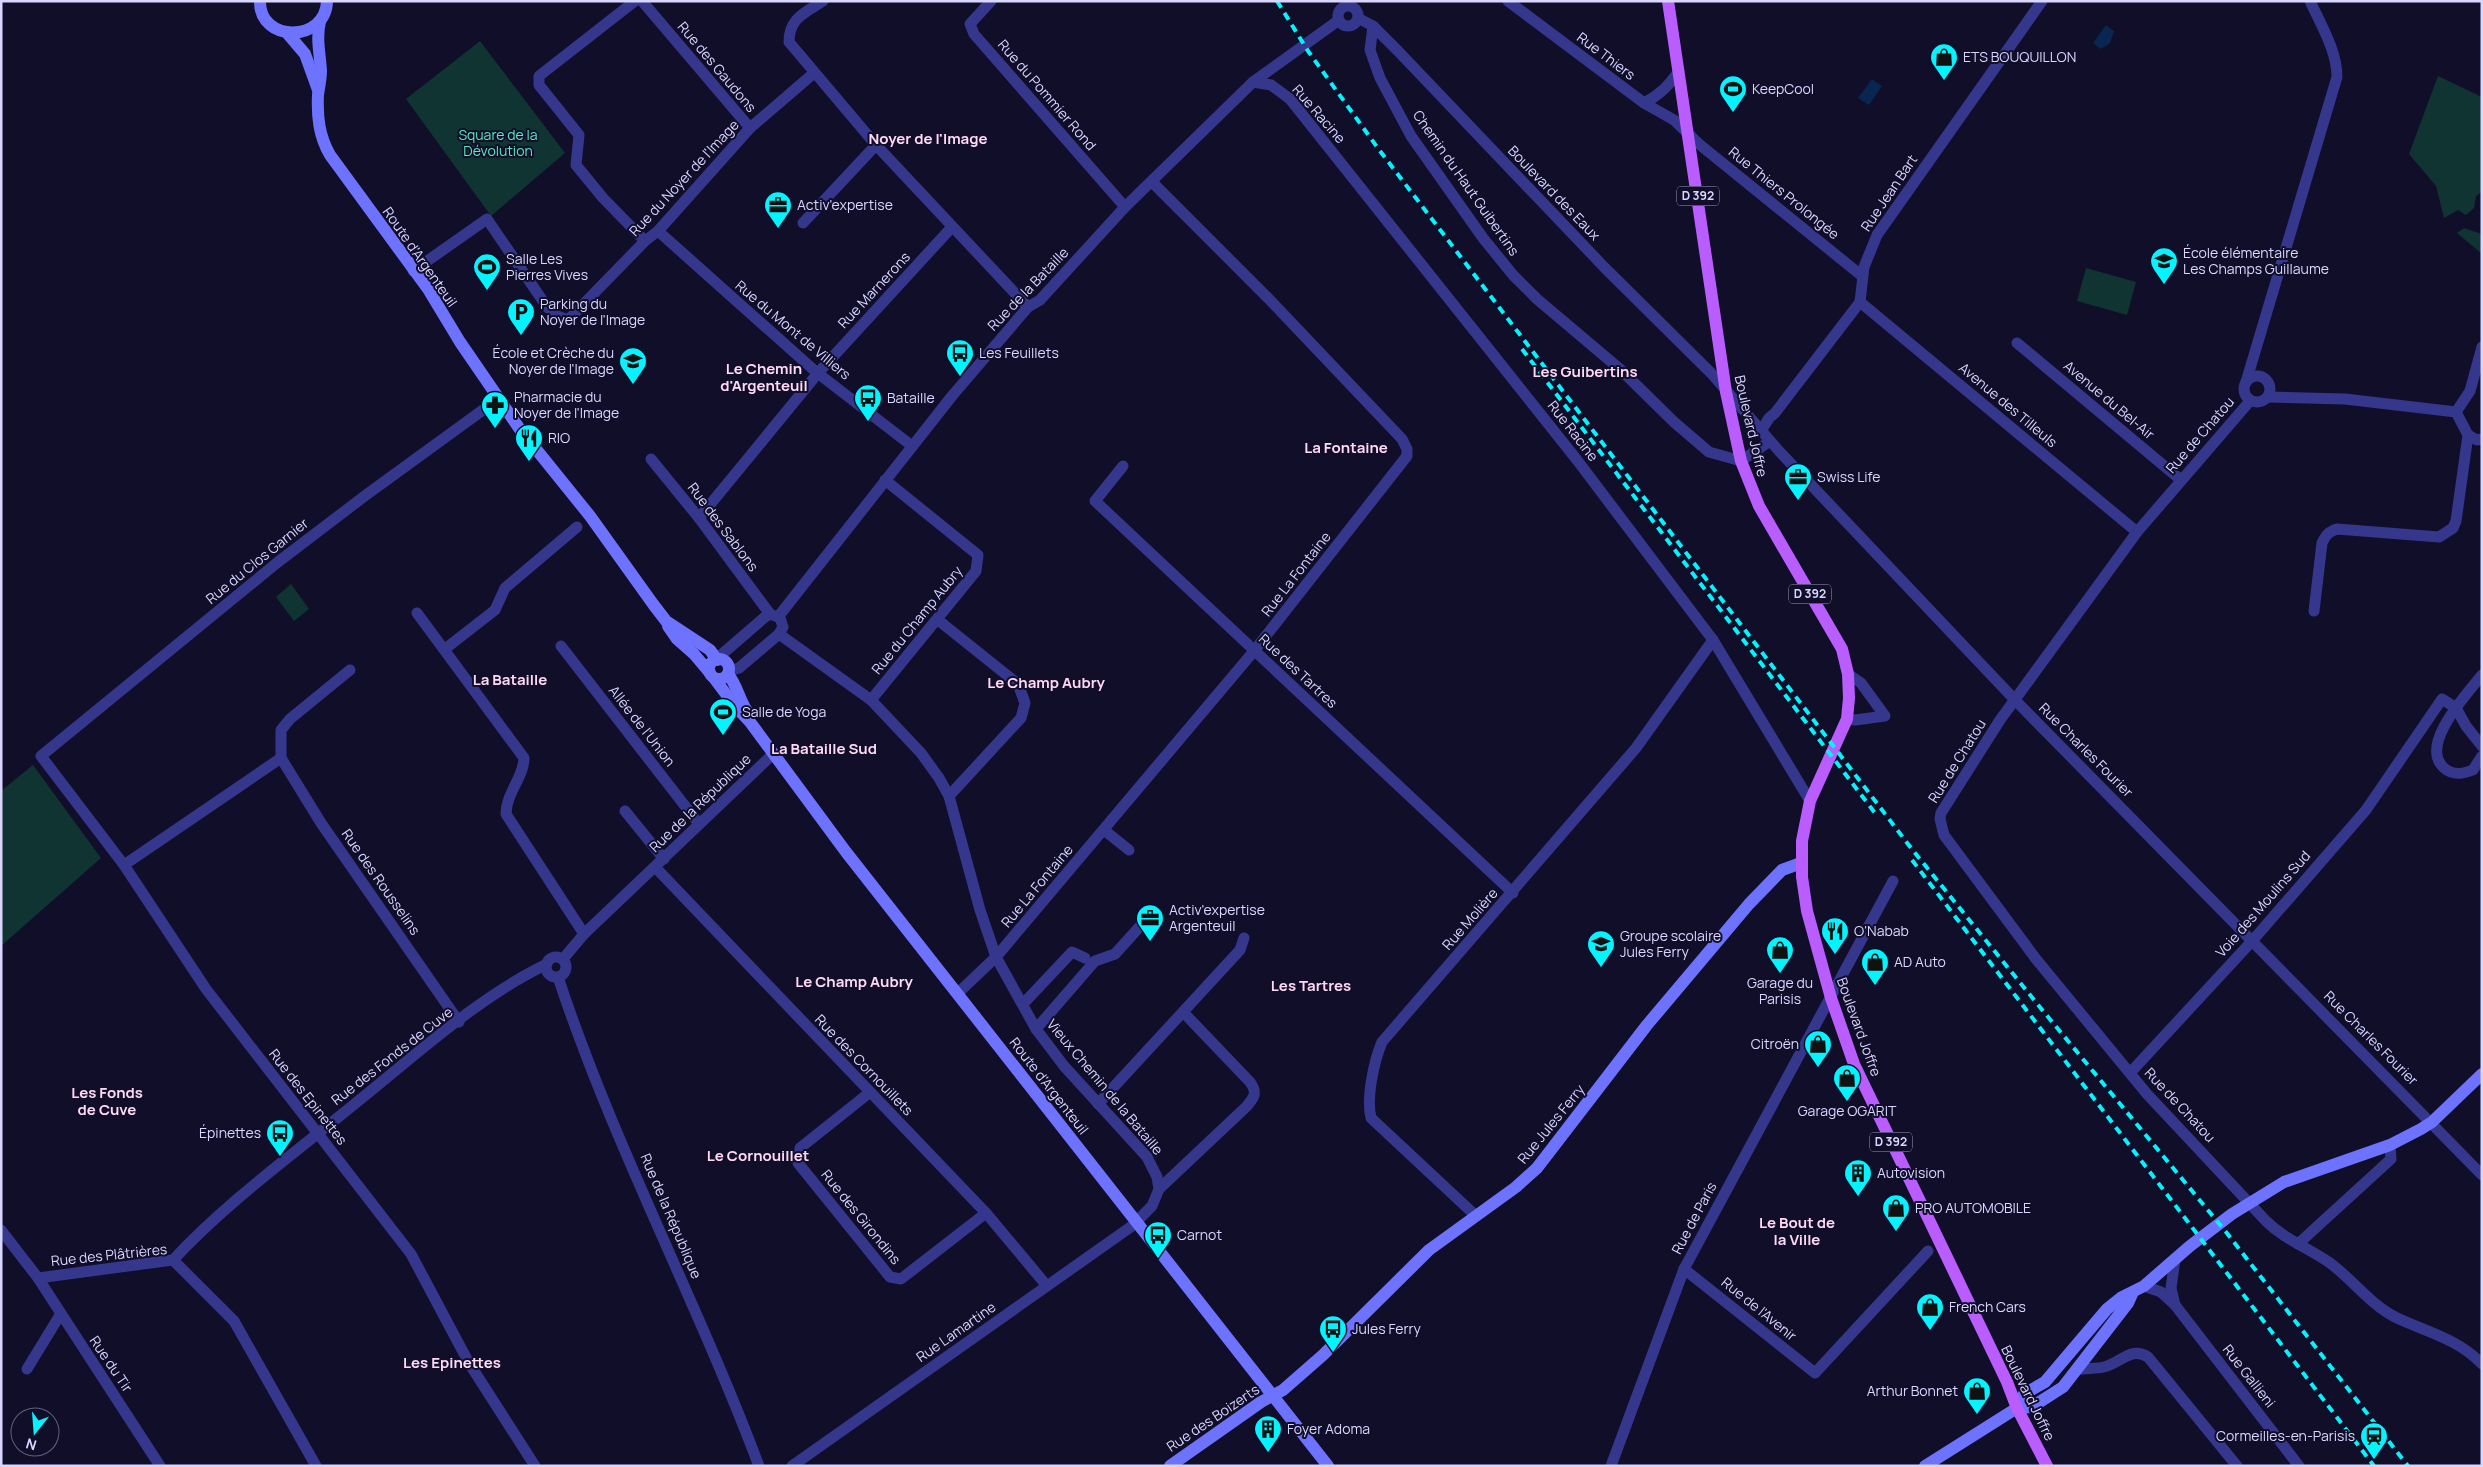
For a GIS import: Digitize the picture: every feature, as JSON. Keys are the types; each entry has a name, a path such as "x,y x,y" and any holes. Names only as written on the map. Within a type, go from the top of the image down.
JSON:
{"main road":[{"name":"Route d'Argenteuil","path":"327,1 325,14 320,21 317,38 321,74 318,92 319,125 323,142 342,173 428,289 498,400 539,455 590,516 666,621 670,631 694,654 734,706 750,722 958,993 1273,1396 1322,1464"},
{"name":"Boulevard Joffre","path":"1668,1 1726,392 1741,461 1759,506 1842,649 1848,674 1849,698 1847,719 1810,801 1805,823 1801,862 1807,911 1831,998 1854,1064 2017,1408 2047,1466"},
{"name":"Route d'Argenteuil","path":"258,3 270,25 288,34 305,54 318,92"},
{"path":"288,34 306,32 320,21"},
{"name":"Route d'Argenteuil","path":"666,621 710,650 724,666 734,682 740,701 748,712 750,722"},
{"path":"710,666 724,666 723,678 712,675 710,666"},
{"name":"Rue Jules Ferry","path":"1273,1396 1283,1390 1323,1355 1429,1250 1516,1186 1544,1161 1648,1024 1749,904 1782,870 1801,862"},
{"path":"1925,1466 2017,1408 2032,1407 2047,1399 2062,1387 2139,1289 2249,1202 2284,1182 2390,1145 2432,1122 2482,1074"},
{"path":"2017,1408 2024,1394 2045,1382 2107,1309 2122,1297 2139,1289"},
{"name":"Rue des Boizerts","path":"1170,1466 1273,1396"}],"street":[{"path":"635,1 539,76 539,85 579,135 576,165 603,198 646,241"},
{"name":"Rue des Gaudons","path":"642,1 750,128"},
{"path":"823,1 796,19 789,30 789,42 876,145 1028,307"},
{"name":"Rue du Pommier Rond","path":"990,1 970,24 974,34 1125,207"},
{"name":"Rue Thiers","path":"1508,1 1644,103 1674,120 1688,132"},
{"name":"Rue Jean Bart","path":"1860,302 1862,276 1877,235 2042,1"},
{"path":"2246,382 2280,263 2338,77 2332,51 2310,1"},
{"path":"1349,4 1355,8 1358,18 1355,23 1349,26 1343,25 1339,20 1340,10 1349,4"},
{"name":"Boulevard des Eaux","path":"1358,18 1372,26 1726,392"},
{"name":"Rue de la Bataille","path":"724,666 721,655 774,616 1028,307 1040,300 1125,207 1252,82 1339,20"},
{"name":"Chemin du Haut Guibertins","path":"1372,26 1370,50 1380,78 1411,136 1483,238 1513,275 1536,299 1621,370 1674,422 1709,452 1741,461"},
{"path":"1644,103 1655,98 1669,85 1679,71"},
{"name":"Rue du Noyer de l'Image","path":"413,271 487,219 552,312 568,320 646,241 658,232 750,128 814,73"},
{"name":"Rue Racine","path":"1252,82 1271,85 1290,99 1577,460 1713,640 1810,801"},
{"name":"Rue Thiers Prolongée","path":"1688,132 1699,144 1862,276"},
{"path":"803,223 876,145"},
{"name":"Rue La Fontaine","path":"958,993 996,958 1254,651 1403,464 1407,449 1402,439 1269,299 1152,182"},
{"name":"Rue Marnerons","path":"699,518 818,373 952,227"},
{"name":"Rue du Mont de Villiers","path":"658,232 818,373 912,446"},
{"path":"1761,431 1769,418 1775,413 1860,302"},
{"name":"Avenue des Tilleuls","path":"1860,302 2137,532"},
{"name":"Avenue du Bel-Air","path":"2018,343 2181,480"},
{"path":"2482,347 2470,391 2456,412 2468,435 2477,440 2482,440"},
{"path":"2246,382 2256,376 2264,378 2270,388 2268,397"},
{"name":"Rue de Chatou","path":"2246,382 2244,390 2250,401"},
{"name":"Rue Charles Fourier","path":"1726,392 2015,700 2482,1174"},
{"name":"Rue de Chatou","path":"2250,401 2262,402 2268,397 2344,399 2456,412"},
{"name":"Rue du Clos Garnier","path":"41,756 278,562 366,495 498,400"},
{"name":"Rue de Chatou","path":"2250,401 2137,532 2000,720 1941,813 1941,828 1944,835 2036,959 2130,1073 2276,1231 2330,1263 2383,1310 2451,1340 2482,1364"},
{"path":"2314,611 2322,543 2331,531 2337,529 2439,537 2453,528 2457,514 2468,435"},
{"path":"1741,461 1770,441"},
{"name":"Rue des Sablons","path":"651,459 774,616"},
{"name":"Rue des Tartres","path":"1123,466 1095,501 1513,893"},
{"name":"Rue du Champ Aubry","path":"871,700 976,571 978,555 885,480"},
{"path":"445,649 496,610 506,588 577,527"},
{"path":"417,613 524,758 524,765 511,791 506,814 584,934"},
{"path":"724,666 739,668 779,634 783,628 774,616"},
{"path":"938,620 1018,684 1025,703 1021,718 949,796"},
{"name":"Vieux Chemin de la Bataille","path":"779,634 871,700 921,753 949,796 980,910 996,958 1036,1029 1064,1066 1147,1158 1157,1177 1159,1189"},
{"name":"Rue Molière","path":"1476,1216 1380,1129 1371,1118 1370,1104 1376,1055 1382,1042 1513,893 1636,748 1713,640"},
{"name":"Allée de l'Union","path":"561,646 700,824"},
{"path":"124,865 281,758 281,730 290,719 350,670"},
{"path":"1847,719 1855,720 1885,716 1861,683 1848,674"},
{"path":"2482,675 2446,721 2439,738 2438,750 2440,763 2450,772 2465,774 2478,765 2482,756"},
{"name":"Voie des Moulins Sud","path":"2130,1073 2253,940 2366,810 2442,699 2456,708"},
{"path":"2456,708 2482,746"},
{"name":"Rue de la République","path":"563,959 584,934 773,754"},
{"name":"Rue des Epinettes","path":"41,756 124,865 206,989 317,1135 412,1254 468,1363 535,1466"},
{"name":"Rue des Rousselins","path":"281,758 321,823 459,1022"},
{"name":"Rue des Cornouillets","path":"625,811 659,863 869,1093 986,1213 1048,1286"},
{"path":"1104,830 1129,850"},
{"name":"Rue de Paris","path":"1611,1466 1684,1269 1893,881"},
{"path":"1036,1029 1096,961 1115,954 1152,913"},
{"path":"1098,1104 1184,1014 1240,950 1244,938"},
{"path":"1023,1004 1072,952 1085,958"},
{"path":"553,957 563,959 566,965 565,971 558,977 549,974 546,964 553,957"},
{"name":"Rue des Fonds de Cuve","path":"173,1260 234,1203 459,1022 493,996 546,964"},
{"name":"Rue de la République","path":"558,977 607,1105 734,1398 760,1466"},
{"path":"1136,1222 1152,1206 1159,1189 1246,1107 1255,1096 1255,1089 1250,1082 1184,1014"},
{"name":"Rue des Girondins","path":"869,1093 800,1148 798,1163 890,1277 901,1279 986,1213"},
{"path":"2298,1244 2391,1159 2390,1145"},
{"name":"Rue Lamartine","path":"792,1466 1136,1222"},
{"name":"Rue des Plâtrières","path":"1,1230 38,1278 173,1260 234,1321 316,1466"},
{"name":"Rue de l'Avenir","path":"1684,1269 1815,1373 1928,1251"},
{"path":"2175,1259 2171,1288 2175,1305"},
{"name":"Rue du Tir","path":"38,1278 60,1315 160,1466"},
{"name":"Rue Gallieni","path":"2139,1289 2156,1288 2175,1305 2299,1466"},
{"path":"27,1369 60,1315"},
{"path":"2076,1370 2103,1367 2132,1353 2141,1353 2148,1358 2237,1466"}],"green space":[{"name":"Square de la Dévolution","path":"480,41 565,153 491,216 406,99"},
{"path":"2438,76 2482,97 2482,192 2476,196 2474,208 2466,215 2458,210 2444,218 2436,186 2409,154"},
{"path":"2464,228 2482,234 2482,254 2457,233"},
{"path":"2086,268 2136,282 2127,315 2077,301"},
{"path":"291,584 309,609 294,621 276,597"},
{"path":"33,765 101,858 1,946 1,791"}],"water":[{"path":"2106,25 2114,31 2110,43 2101,49 2093,43"},
{"path":"1872,79 1882,86 1869,105 1858,98"}],"railway":[{"path":"1277,1 1308,51 1377,147 1911,848 2226,1232 2408,1466"},
{"path":"1522,349 1878,817"},
{"path":"1912,860 2374,1466"}],"place":[{"name":"ETS BOUQUILLON","path":"1944,81"},
{"name":"KeepCool","path":"1733,113"},
{"name":"Activ'expertise","path":"778,229"},
{"name":"École élémentaire Les Champs Guillaume","path":"2164,285"},
{"name":"Salle Les Pierres Vives","path":"487,291"},
{"name":"Parking du Noyer de l'Image","path":"521,336"},
{"name":"Les Feuillets","path":"960,377"},
{"name":"École et Crèche du Noyer de l'Image","path":"633,385"},
{"name":"Bataille","path":"868,422"},
{"name":"Pharmacie du Noyer de l'Image","path":"495,429"},
{"name":"RIO","path":"529,462"},
{"name":"Swiss Life","path":"1798,501"},
{"name":"Salle de Yoga","path":"723,736"},
{"name":"Activ'expertise Argenteuil","path":"1150,942"},
{"name":"O'Nabab","path":"1835,955"},
{"name":"Groupe scolaire Jules Ferry","path":"1601,968"},
{"name":"Garage du Parisis","path":"1780,974"},
{"name":"AD Auto","path":"1875,986"},
{"name":"Citroën","path":"1818,1068"},
{"name":"Garage OGARIT","path":"1847,1102"},
{"name":"Épinettes","path":"280,1157"},
{"name":"Autovision","path":"1858,1197"},
{"name":"PRO AUTOMOBILE","path":"1896,1232"},
{"name":"Carnot","path":"1158,1259"},
{"name":"French Cars","path":"1930,1331"},
{"name":"Jules Ferry","path":"1333,1353"},
{"name":"Arthur Bonnet","path":"1977,1415"},
{"name":"Foyer Adoma","path":"1268,1453"},
{"name":"Cormeilles-en-Parisis","path":"2374,1460"}],"district":[{"name":"Noyer de l'Image","path":"928,139"},
{"name":"Les Guibertins","path":"1585,372"},
{"name":"Le Chemin d'Argenteuil","path":"764,378"},
{"name":"La Fontaine","path":"1346,448"},
{"name":"La Bataille","path":"510,680"},
{"name":"Le Champ Aubry","path":"1046,683"},
{"name":"La Bataille Sud","path":"824,749"},
{"name":"Le Champ Aubry","path":"854,982"},
{"name":"Les Tartres","path":"1311,986"},
{"name":"Les Fonds de Cuve","path":"107,1102"},
{"name":"Le Cornouillet","path":"758,1156"},
{"name":"Le Bout de la Ville","path":"1797,1232"},
{"name":"Les Epinettes","path":"452,1363"}]}
